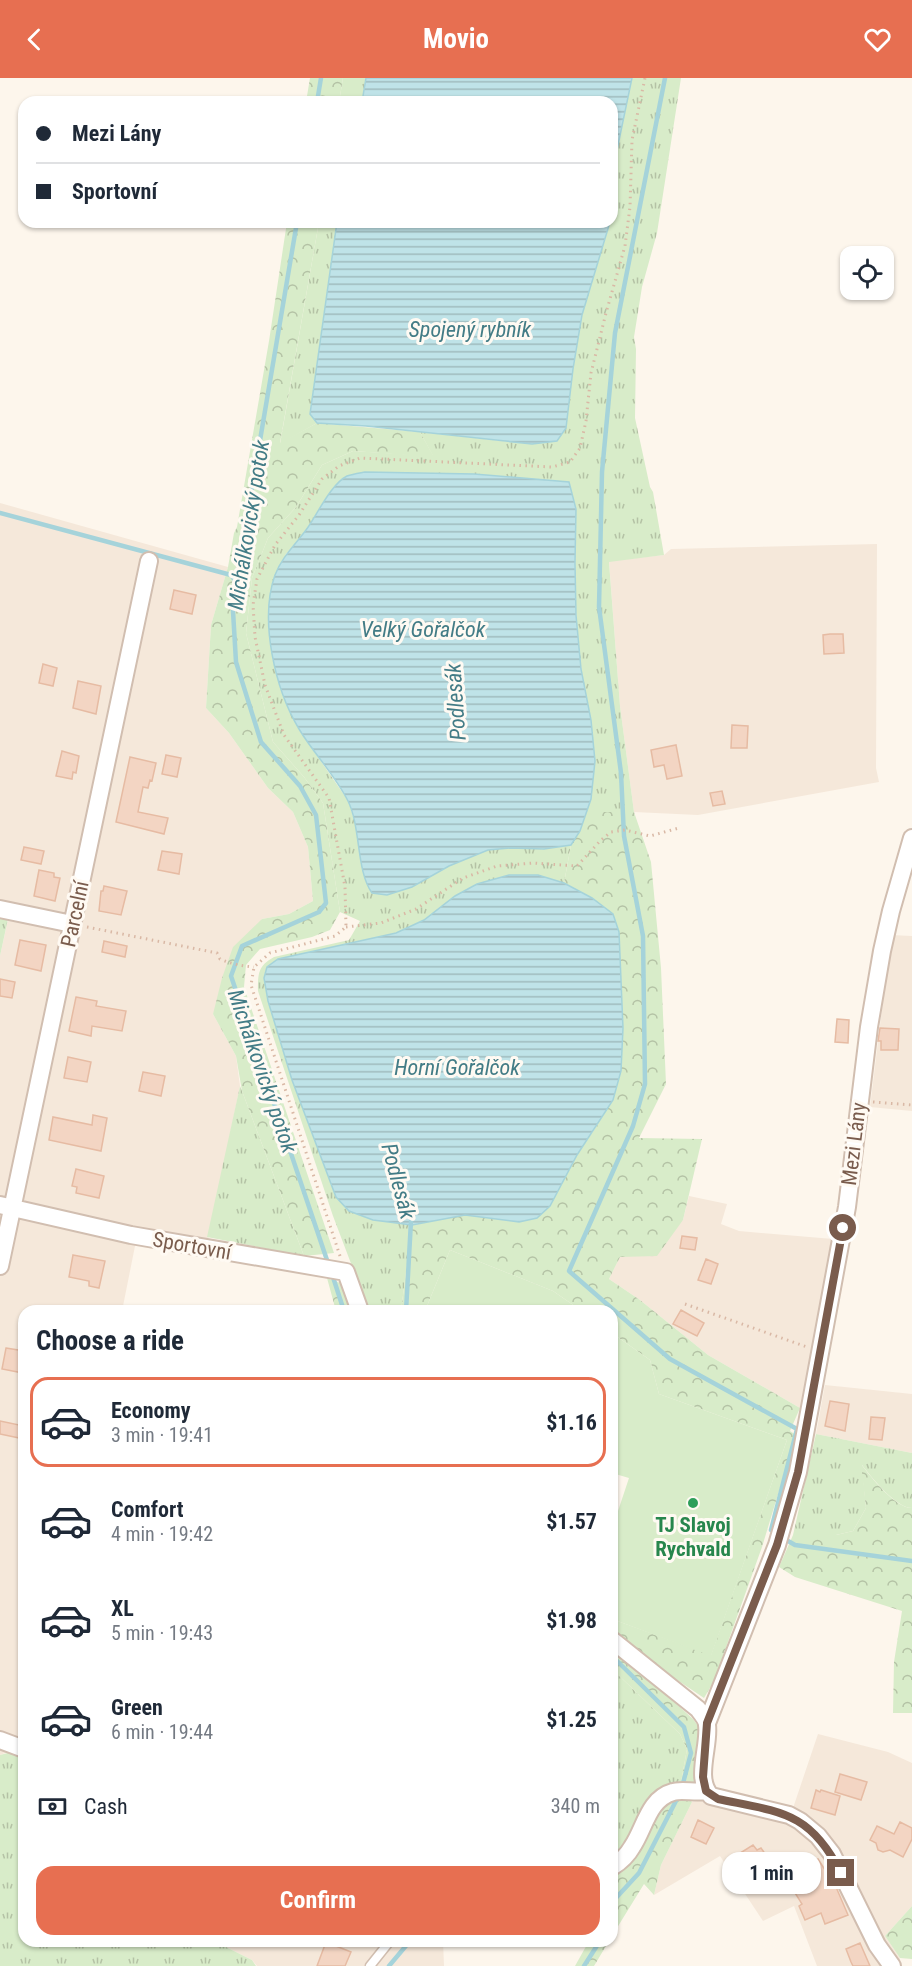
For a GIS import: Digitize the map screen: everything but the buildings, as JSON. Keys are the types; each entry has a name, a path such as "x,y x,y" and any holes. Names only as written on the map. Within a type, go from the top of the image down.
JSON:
{"street":[{"name":"Parcelní","path":"0,1266 6,1207 72,924 149,561"},
{"name":"Mezi Lány","path":"707,1723 777,1545 798,1472 846,1207 869,1027 882,951 912,837"},
{"path":"0,909 72,924"},
{"name":"Sportovní","path":"6,1207 131,1235 341,1271"},
{"path":"341,1271 357,1305"},
{"path":"618,1645 698,1709 707,1723 700,1792"},
{"path":"0,1740 18,1747"},
{"path":"618,1864 633,1847 656,1802 662,1796 676,1790 700,1792 718,1799 789,1815 818,1836 832,1854 877,1945 892,1966"}],"lane":[{"path":"370,1966 385,1947"}],"path":[{"path":"346,927 345,887 329,798 284,735 265,685 255,637 253,605 257,579 275,545 299,515 322,479 339,466 360,458 552,467 570,462 580,447 586,421 591,373 625,246 630,207 632,140 645,78"},
{"path":"341,1271 251,985 254,967 270,953 335,936 346,927 381,923 416,909 463,878 497,866 533,863 577,866 611,832 624,830 650,836 679,828"},
{"path":"72,924 218,953 220,959 230,963 254,967"},
{"path":"860,1100 912,1105"},
{"path":"685,1304 820,1352"}],"shaded area":[{"path":"0,503 228,567 211,625 206,708 229,733 268,788 293,812 308,847 313,901 289,914 262,919 213,1014 236,1056 240,1086 205,1255 136,1241 123,1305 18,1305 18,1754 5,1753 0,1755 0,956 8,920 0,918"},
{"path":"877,544 876,768 879,782 698,815 634,812 620,706 609,561 664,555 671,549"},
{"path":"891,935 912,936 912,1111 870,1107"},
{"path":"689,1196 727,1204 721,1224 739,1231 833,1239 800,1408 708,1355 640,1300 609,1279 620,1257 683,1220"},
{"path":"825,1385 912,1394 912,1453 816,1434"},
{"path":"818,1734 888,1752 912,1763 912,1906 885,1936 900,1958 899,1966 817,1966 794,1906 763,1921 720,1856 654,1895 661,1865 692,1802 724,1796 792,1811"},
{"path":"226,1947 443,1947 444,1966 257,1966 252,1960"}],"green space":[{"path":"310,78 343,78 340,96 307,96"},
{"path":"343,78 366,78 363,96 340,96"},
{"path":"632,78 681,78 657,233 642,287 634,337 636,349 635,418 653,492 664,555 609,562 620,706 634,812 586,812 591,793 593,756 579,643 569,482 474,474 365,472 348,476 338,483 302,536 286,554 269,600 269,629 273,661 282,692 298,728 349,802 357,831 412,887 449,866 488,850 544,849 571,845 564,883 538,875 509,875 477,884 455,896 424,920 396,933 278,959 264,978 268,1001 292,1080 373,1220 412,1225 402,1305 367,1305 333,1216 258,991 260,971 269,960 349,940 360,921 340,912 323,803 273,742 246,633 252,578 268,538 296,507 322,465 353,451 433,456 420,432 532,444 573,369 582,315 608,228 618,228 618,145"},
{"path":"286,228 318,228 280,443 317,423 420,432 434,457 353,451 322,465 296,507 268,538 252,578 246,633 273,742 323,803 340,912 330,930 312,937 260,949 246,965 244,987 334,1253 304,1256 242,1091 236,1056 213,1014 233,947 262,919 289,914 313,901 308,847 293,812 268,788 229,733 206,708 211,625 237,527"},
{"path":"318,228 336,228 310,413 317,423 280,444"},
{"path":"586,812 634,812 651,862 661,968 666,1084 639,1138 702,1139 683,1220 657,1256 620,1257 609,1279 640,1300 708,1355 800,1408 790,1431 796,1435 762,1547 714,1681 704,1698 618,1638 618,1621 711,1655 787,1440 659,1394 650,1360 618,1337 618,1305 573,1305 553,1291 450,1250 427,1305 402,1305 412,1225 465,1215 519,1222 550,1206 577,1155 598,1124 592,898 564,883 571,845 580,831"},
{"path":"0,918 8,919 0,956"},
{"path":"240,1086 242,1091 304,1256 207,1237"},
{"path":"450,1250 553,1291 573,1305 427,1305"},
{"path":"327,1278 343,1284 351,1305 334,1305"},
{"name":"TJ Slavoj Rychvald","path":"618,1337 650,1360 659,1394 787,1440 711,1656 618,1621 618,1511 629,1478 618,1475"},
{"path":"816,1434 912,1453 912,1508 892,1498 862,1465 866,1508 853,1531 836,1535 793,1535"},
{"path":"861,1464 891,1498 905,1507 912,1508 912,1713 893,1713 894,1662 902,1611 795,1577 779,1567 793,1535 836,1535 853,1531 866,1508"},
{"path":"618,1651 693,1719 701,1730 700,1781 680,1788 687,1749 680,1734 618,1675"},
{"path":"618,1675 680,1734 687,1749 680,1788 665,1788 654,1793 629,1844 618,1854"},
{"path":"18,1752 18,1947 226,1947 252,1960 256,1966 0,1966 0,1755"},
{"path":"685,1795 692,1802 661,1865 654,1895 644,1884 618,1926 618,1863 661,1802"},
{"path":"912,1906 912,1959 900,1958 885,1936"},
{"path":"586,1947 605,1947 594,1966 575,1966"}],"water":[{"path":"366,78 632,78 618,145 618,96 363,96"},
{"name":"Spojený rybník","path":"336,228 608,228 582,315 566,428 557,441 532,444 317,423 310,414"},
{"name":"Velký Gořalčok","path":"365,472 474,474 569,482 576,509 576,615 581,669 591,720 595,761 591,799 580,831 571,845 544,849 488,850 449,866 412,887 387,895 372,893 367,884 363,873 355,823 348,801 290,713 277,675 269,633 270,593 275,575 285,557 335,486 347,476"},
{"name":"Horní Gořalčok","path":"509,875 538,875 564,883 592,898 613,914 619,932 623,1028 621,1071 613,1100 577,1155 550,1206 537,1218 519,1222 465,1215 412,1225 373,1220 349,1211 336,1197 292,1080 268,1001 264,978 267,967 278,959 396,933 424,920 455,896 477,884"}],"waterway":[{"name":"Michálkovický potok","path":"318,96 321,78"},
{"path":"608,1305 569,1271 633,1126 645,1084 643,936 624,836 621,773 599,607 602,472 615,333 665,78"},
{"name":"Michálkovický potok","path":"296,228 233,611 236,662 261,742 300,786 316,815 326,903 319,912 242,946 231,976 329,1266"},
{"path":"0,513 231,575 236,582"},
{"name":"Podlesák","path":"406,1305 411,1221"},
{"name":"Michálkovický potok","path":"332,1274 342,1305"},
{"path":"618,1314 670,1359 797,1429 771,1530 776,1533"},
{"path":"783,1538 795,1545 912,1561"},
{"name":"Michálkovický potok","path":"618,1662 684,1727 691,1753 682,1787"},
{"name":"Michálkovický potok","path":"618,1896 639,1873 679,1795"},
{"name":"Michálkovický potok","path":"389,1966 405,1947"},
{"path":"584,1966 596,1947"}],"place":[{"name":"TJ Slavoj Rychvald","path":"693,1503"}],"route":[{"path":"841,1873 832,1854 818,1836 800,1821 789,1815 711,1796 706,1791 703,1777 707,1723 777,1545 798,1472 843,1228"}]}
